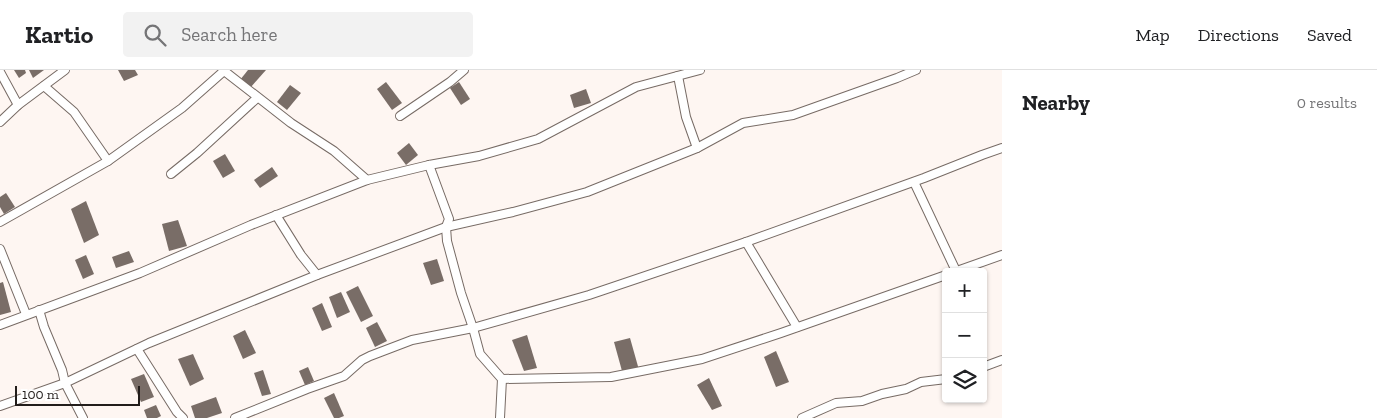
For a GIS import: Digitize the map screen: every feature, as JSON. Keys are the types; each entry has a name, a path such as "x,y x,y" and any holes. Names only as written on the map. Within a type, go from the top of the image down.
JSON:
{"street":[{"path":"0,122 18,105 65,70"},
{"path":"0,222 108,161 182,108 224,70 291,123 334,151 367,180"},
{"path":"400,116 450,82 464,70"},
{"path":"0,325 140,273 276,215 367,180 429,165 479,156 538,139 636,87 700,70"},
{"path":"0,406 65,383 137,349 317,275 446,227 587,192 697,148 743,122 793,115 916,70"},
{"path":"0,72 18,105"},
{"path":"678,76 686,117 697,148"},
{"path":"44,86 74,112 108,161"},
{"path":"172,174 205,147 258,98"},
{"path":"235,418 344,376 370,356 412,340 473,328 589,295 746,242 914,182 1002,148"},
{"path":"429,165 449,219 446,227 446,241 480,354 502,379 500,418"},
{"path":"914,182 953,268"},
{"path":"276,215 301,255 317,275"},
{"path":"746,242 797,327"},
{"path":"0,249 26,314"},
{"path":"966,268 1002,255"},
{"path":"502,379 611,377 702,359 942,276"},
{"path":"39,310 62,370 65,383 83,418"},
{"path":"137,349 177,412 183,418"},
{"path":"987,366 1002,360"},
{"path":"802,418 836,403 862,401 906,389 921,382 942,379"}],"building":[{"path":"14,70 25,70 26,73 19,78"},
{"path":"29,70 44,70 33,78"},
{"path":"118,70 135,70 138,75 124,81"},
{"path":"248,70 266,70 250,88 240,80"},
{"path":"386,82 402,103 392,110 377,89"},
{"path":"459,82 470,99 461,105 450,88"},
{"path":"290,85 301,93 287,110 277,102"},
{"path":"586,89 591,103 574,108 570,95"},
{"path":"409,143 418,155 406,165 397,153"},
{"path":"225,154 235,171 223,178 213,161"},
{"path":"272,167 278,176 260,188 254,180"},
{"path":"6,193 15,207 4,214 0,207 0,197"},
{"path":"86,201 99,235 84,243 71,209"},
{"path":"178,220 187,246 169,251 162,224"},
{"path":"129,251 134,262 116,268 112,257"},
{"path":"86,255 94,274 83,279 75,260"},
{"path":"437,259 444,281 431,285 423,263"},
{"path":"3,282 11,312 0,315 0,283"},
{"path":"358,286 373,316 361,322 346,292"},
{"path":"341,292 350,312 337,318 329,297"},
{"path":"322,303 332,327 322,331 312,308"},
{"path":"377,322 387,341 375,347 366,328"},
{"path":"245,330 256,353 243,359 233,336"},
{"path":"527,335 537,368 524,371 512,340"},
{"path":"630,338 639,370 622,371 614,342"},
{"path":"776,351 789,382 776,387 764,357"},
{"path":"193,354 204,379 190,386 178,359"},
{"path":"308,367 314,381 305,385 299,371"},
{"path":"263,370 271,394 262,396 254,373"},
{"path":"144,374 154,397 141,402 131,379"},
{"path":"709,378 722,406 712,410 697,385"},
{"path":"334,393 344,416 339,418 334,418 324,398"},
{"path":"216,397 222,413 207,418 195,418 191,406"},
{"path":"156,405 161,416 147,418 144,410"}]}
